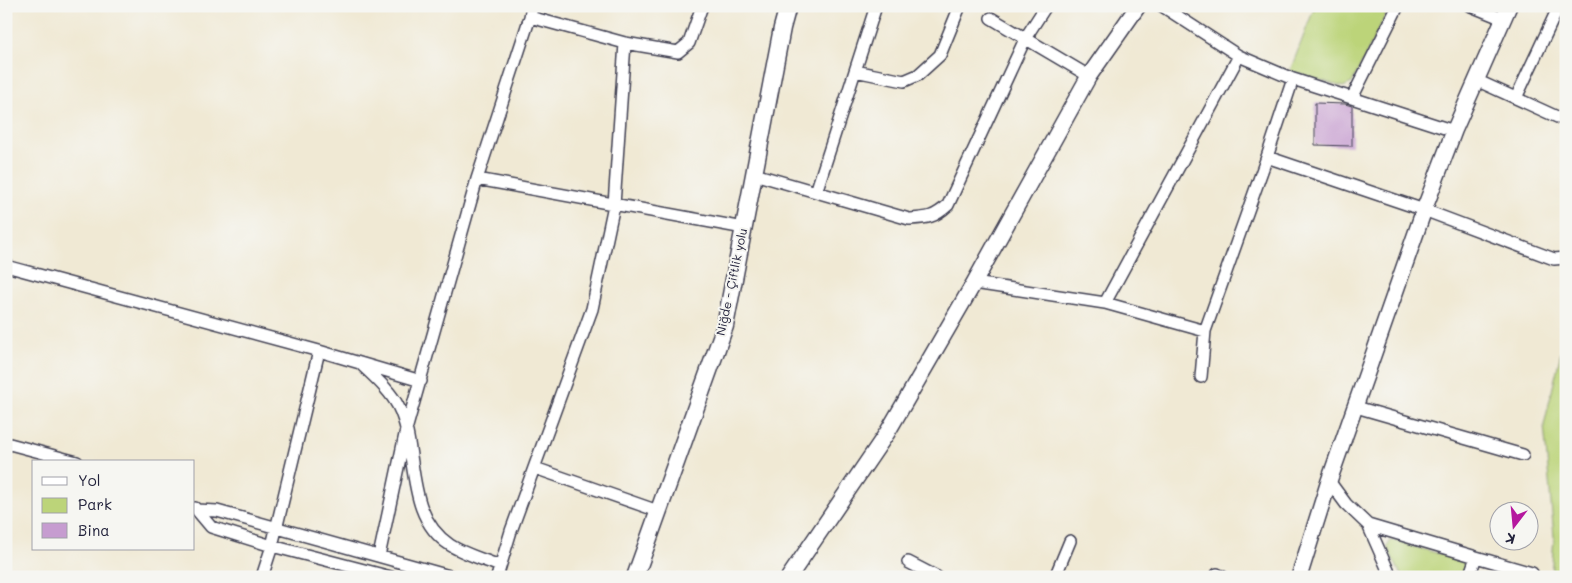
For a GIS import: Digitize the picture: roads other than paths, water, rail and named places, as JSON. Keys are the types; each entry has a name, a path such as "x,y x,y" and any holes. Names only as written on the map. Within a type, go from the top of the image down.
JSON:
{"main road":[{"name":"Niğde - Çiftlik yolu","path":"635,577 725,326 782,28 788,6"}],"street":[{"path":"379,556 406,430 477,179 531,12 625,43 678,52 689,43 702,6"},
{"path":"816,192 876,6"},
{"path":"855,71 904,81 918,75 940,55 960,6"},
{"path":"754,174 909,219 924,218 938,214 948,205 1026,37 1046,6"},
{"path":"788,577 887,433 974,283 1089,76 1138,6"},
{"path":"1162,6 1239,56 1293,79 1454,131"},
{"path":"1352,98 1398,6"},
{"path":"1299,577 1329,481 1424,210 1454,131 1506,13 1471,6"},
{"path":"1516,98 1559,6"},
{"path":"991,18 1089,76"},
{"path":"358,362 391,396 398,407 406,430 413,477 425,517 440,537 451,546 498,571 592,309 614,205 625,43"},
{"path":"1105,303 1239,56"},
{"path":"1201,377 1205,331 1293,79"},
{"path":"1476,80 1566,121"},
{"path":"1267,157 1424,210 1554,259 1566,258"},
{"path":"477,179 744,228"},
{"path":"6,266 319,351 421,381"},
{"path":"974,283 1105,303 1205,331"},
{"path":"262,577 272,546 319,351"},
{"path":"1356,407 1523,455"},
{"path":"6,442 70,460"},
{"path":"535,468 658,510"},
{"path":"1329,481 1346,504 1368,525 1391,577"},
{"path":"195,509 217,511 453,577"},
{"path":"195,509 211,527 272,546 391,577"},
{"path":"1368,525 1532,573"},
{"path":"1055,577 1070,541"},
{"path":"1469,577 1476,557"},
{"path":"908,562 937,577"},
{"path":"1216,577 1217,574 1224,577"}]}
